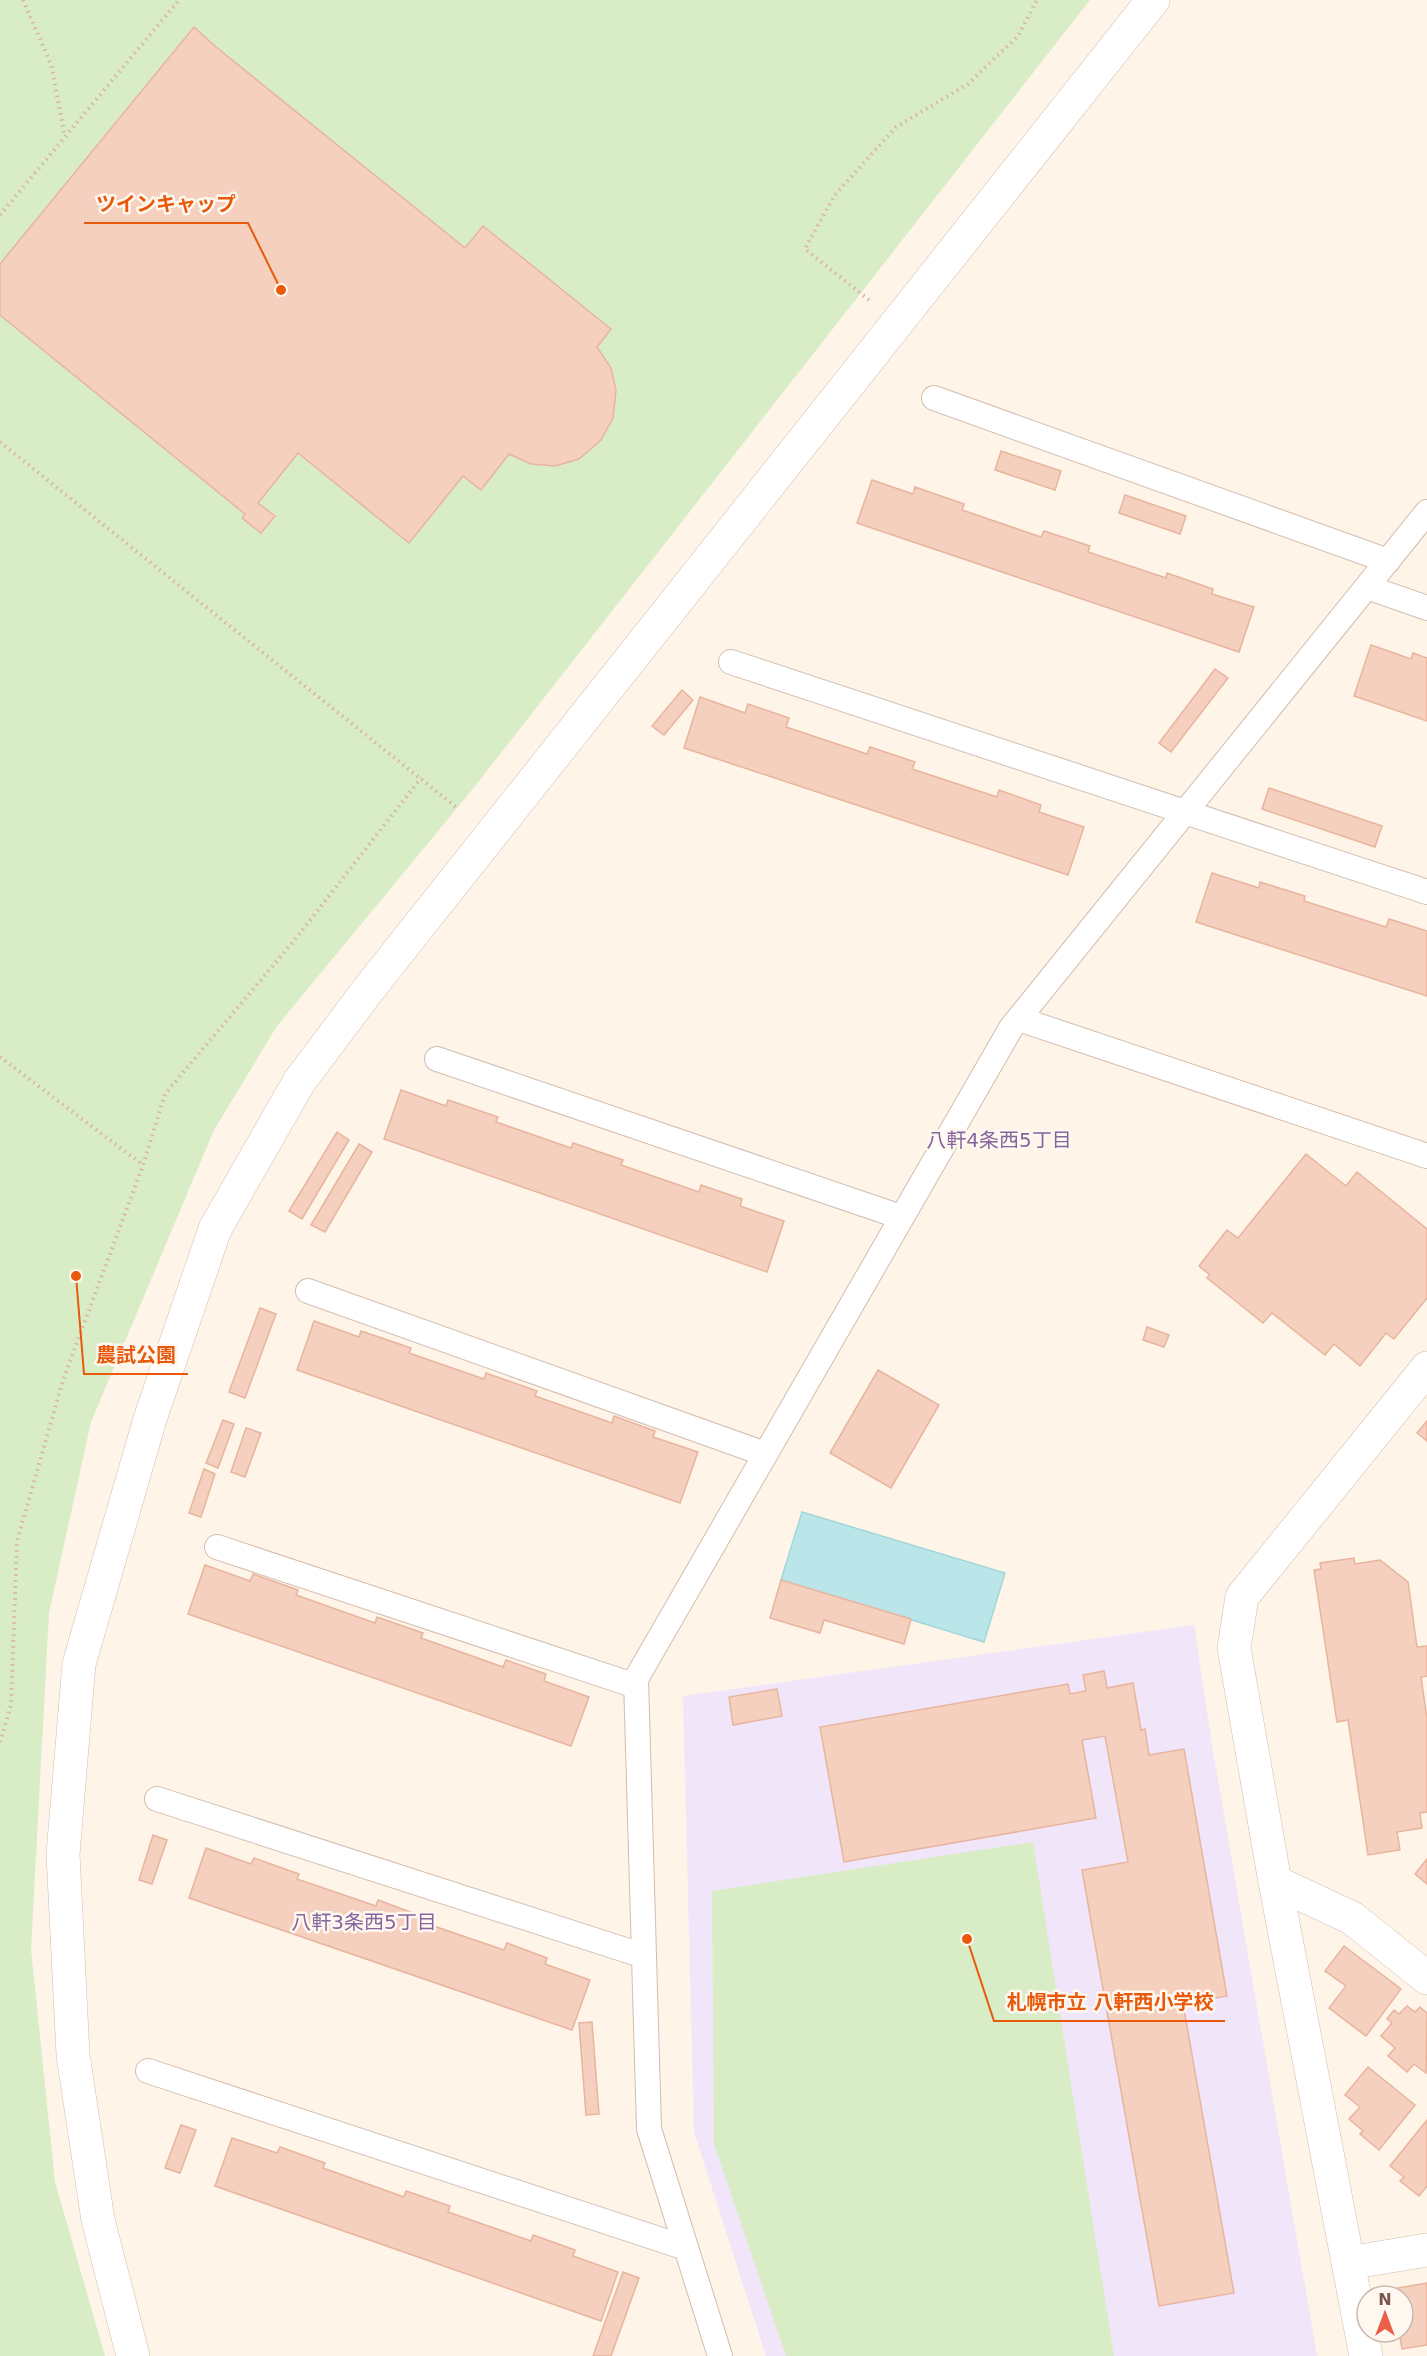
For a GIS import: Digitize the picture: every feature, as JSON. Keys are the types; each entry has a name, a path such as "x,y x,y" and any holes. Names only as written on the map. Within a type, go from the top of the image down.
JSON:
{"street":[{"path":"133,2356 98,2220 73,2055 63,1854 79,1664 150,1419 215,1229 299,1082 368,990 1153,0"},
{"path":"1366,2356 1275,1882 1234,1648 1242,1597 1427,1368"},
{"path":"1275,1882 1352,1918 1427,1978"},
{"path":"1348,2263 1427,2250"}],"lane":[{"path":"934,398 1388,561"},
{"path":"720,2356 649,2129 636,1679 900,1217 1011,1028 1427,512"},
{"path":"1367,587 1427,608"},
{"path":"731,662 1427,892"},
{"path":"1019,1019 1427,1156"},
{"path":"437,1059 900,1217"},
{"path":"308,1291 765,1454"},
{"path":"217,1547 636,1686"},
{"path":"157,1799 644,1956"},
{"path":"148,2071 686,2248"}],"path":[{"path":"23,0 51,64 65,137"},
{"path":"0,215 179,0"},
{"path":"871,302 805,249 834,196 896,127 968,84 1018,36 1037,0"},
{"path":"0,442 458,808"},
{"path":"0,1742 11,1705 17,1541 63,1380 143,1165 165,1094 289,946 421,778"},
{"path":"0,1057 143,1165"}],"shaded area":[{"path":"1194,1625 1212,1745 1317,2356 766,2356 694,2132 683,1696"}],"green space":[{"path":"0,0 1090,0 472,790 277,1026 214,1130 91,1422 49,1613 31,1949 55,2182 105,2356 0,2356"},
{"path":"1033,1842 1114,2356 786,2356 714,2144 712,1891"}],"water":[{"path":"802,1512 1005,1573 984,1642 781,1580"}],"building":[{"path":"194,27 465,248 483,226 611,329 597,347 611,368 616,390 613,418 601,440 579,459 555,466 531,464 509,454 481,490 463,476 409,543 298,453 258,503 275,516 261,533 242,518 245,514 0,315 0,264"},
{"path":"1001,451 1061,471 1055,490 995,470"},
{"path":"872,480 913,494 915,487 964,504 962,510 1041,537 1044,531 1090,546 1088,552 1166,578 1167,573 1213,589 1212,594 1254,607 1239,652 857,523"},
{"path":"1125,495 1186,516 1180,534 1119,513"},
{"path":"1371,645 1411,659 1413,653 1427,658 1427,721 1354,696"},
{"path":"1215,669 1228,678 1171,752 1159,743"},
{"path":"682,690 693,700 664,735 652,726"},
{"path":"700,697 745,713 748,704 789,718 786,727 867,754 870,747 915,762 912,769 997,797 999,790 1041,805 1039,812 1084,827 1068,875 684,748"},
{"path":"1269,788 1382,826 1375,847 1262,809"},
{"path":"1212,873 1259,888 1260,882 1305,896 1304,901 1386,927 1389,919 1427,931 1427,996 1196,922"},
{"path":"401,1090 446,1106 448,1100 498,1117 496,1122 571,1148 573,1143 623,1160 621,1165 699,1192 701,1185 742,1199 740,1206 784,1221 767,1272 384,1139"},
{"path":"337,1132 349,1140 302,1219 289,1211"},
{"path":"359,1144 372,1152 325,1232 311,1225"},
{"path":"1306,1154 1346,1186 1357,1172 1427,1229 1427,1298 1394,1339 1386,1333 1360,1366 1334,1344 1325,1355 1272,1313 1263,1323 1207,1278 1210,1275 1199,1266 1227,1230 1238,1238"},
{"path":"260,1308 276,1314 245,1398 229,1392"},
{"path":"314,1321 359,1337 361,1331 411,1348 409,1353 484,1379 486,1373 537,1391 535,1396 612,1423 614,1416 655,1431 653,1437 698,1452 680,1503 297,1370"},
{"path":"1147,1327 1169,1335 1164,1347 1143,1340"},
{"path":"878,1370 939,1405 891,1488 830,1453"},
{"path":"223,1420 234,1424 218,1468 206,1463"},
{"path":"1427,1421 1427,1441 1417,1433"},
{"path":"246,1428 261,1433 245,1477 231,1472"},
{"path":"204,1469 215,1474 201,1517 189,1513"},
{"path":"1354,1558 1355,1564 1380,1560 1408,1582 1417,1647 1427,1646 1427,1676 1421,1677 1427,1719 1427,1812 1420,1813 1422,1828 1397,1832 1400,1850 1368,1855 1348,1720 1337,1722 1314,1570 1321,1569 1320,1563"},
{"path":"205,1565 250,1581 253,1574 298,1590 296,1595 375,1623 377,1617 423,1633 421,1638 503,1667 506,1660 546,1674 544,1681 589,1697 571,1746 188,1614"},
{"path":"781,1580 911,1619 904,1644 824,1620 820,1633 770,1618"},
{"path":"1104,1671 1107,1688 1133,1683 1141,1730 1145,1729 1149,1755 1184,1749 1227,1996 1183,2004 1234,2293 1159,2306 1082,1870 1128,1862 1105,1736 1082,1740 1096,1818 844,1862 820,1727 1068,1684 1070,1694 1086,1691 1083,1675"},
{"path":"777,1689 782,1716 733,1725 729,1697"},
{"path":"153,1835 167,1840 152,1884 139,1880"},
{"path":"206,1848 251,1864 254,1858 299,1874 297,1879 376,1906 378,1900 424,1917 422,1922 504,1950 507,1943 547,1958 545,1964 590,1980 572,2030 189,1898"},
{"path":"1427,1859 1427,1884 1415,1874"},
{"path":"1344,1946 1401,1989 1366,2036 1329,2008 1346,1986 1325,1971"},
{"path":"1407,2006 1415,2012 1420,2007 1427,2013 1426,2073 1414,2064 1407,2072 1388,2056 1395,2048 1381,2036 1392,2023 1387,2019 1394,2010 1399,2014"},
{"path":"592,2022 599,2114 586,2115 579,2023"},
{"path":"1368,2067 1415,2105 1379,2150 1360,2134 1363,2131 1349,2119 1360,2107 1345,2095"},
{"path":"1427,2120 1427,2186 1419,2196 1400,2181 1404,2177 1390,2166"},
{"path":"181,2125 196,2130 180,2173 165,2168"},
{"path":"232,2138 277,2153 280,2147 325,2163 323,2168 404,2197 406,2191 450,2206 448,2212 531,2241 533,2235 575,2250 573,2256 618,2272 601,2321 215,2186"},
{"path":"623,2272 639,2278 611,2356 593,2356"},
{"path":"1427,2283 1427,2345 1402,2349 1401,2344 1415,2344 1415,2285"}],"place":[{"name":"ツインキャップ","path":"281,290"},
{"name":"農試公園","path":"76,1276"},
{"name":"札幌市立 八軒西小学校","path":"967,1939"}],"district":[{"name":"八軒4条西5丁目","path":"999,1140"},
{"name":"八軒3条西5丁目","path":"364,1922"}]}
